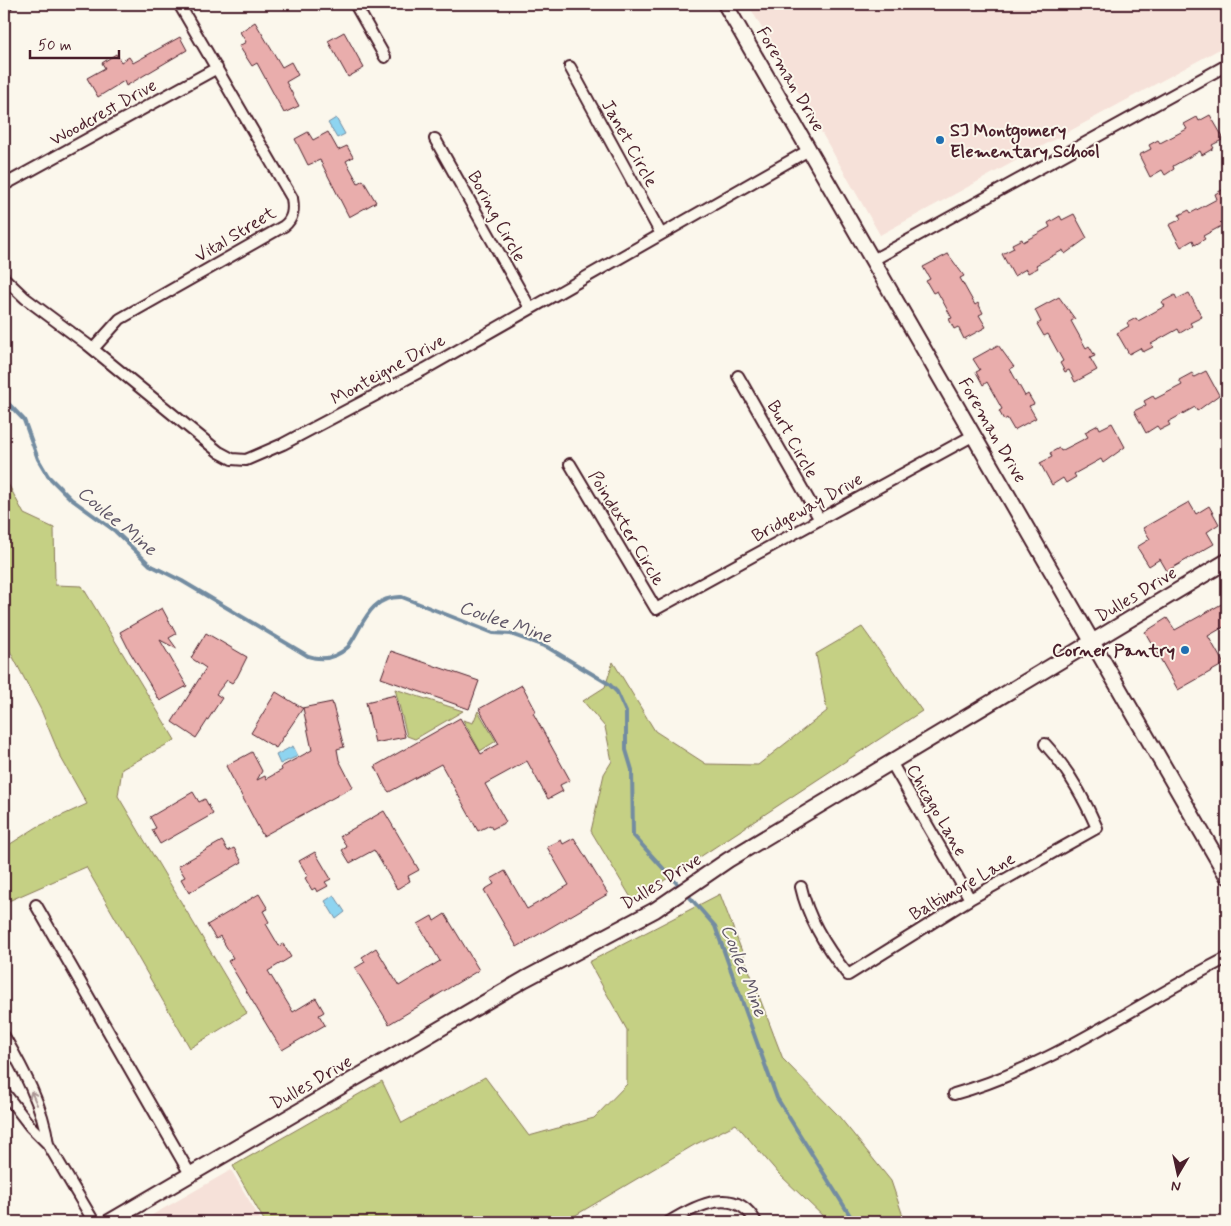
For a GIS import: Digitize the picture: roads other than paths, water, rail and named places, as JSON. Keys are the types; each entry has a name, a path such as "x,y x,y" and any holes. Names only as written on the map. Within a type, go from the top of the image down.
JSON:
{"street":[{"name":"Vital Street","path":"93,349 125,316 284,226 291,218 294,210 292,198 179,4"},
{"path":"355,4 385,57"},
{"name":"Foreman Drive","path":"725,4 1227,876"},
{"path":"873,260 1227,65"},
{"name":"Janet Circle","path":"570,67 661,234"},
{"name":"Woodcrest Drive","path":"4,185 217,68"},
{"name":"Boring Circle","path":"435,139 530,308"},
{"name":"Monteigne Drive","path":"4,278 25,298 93,349 219,452 232,459 246,460 268,452 308,431 809,150"},
{"name":"Burt Circle","path":"738,376 819,518"},
{"name":"Bridgeway Drive","path":"656,609 819,518 974,435"},
{"name":"Poindexter Circle","path":"570,464 656,609"},
{"name":"Dulles Drive","path":"109,1222 525,979 654,910 728,860 1227,561"},
{"name":"Baltimore Lane","path":"801,886 806,908 834,958 848,975 970,899 1097,828 1089,809 1061,761 1045,744"},
{"name":"Chicago Lane","path":"891,762 970,899"},
{"path":"36,905 190,1174"},
{"path":"954,1094 988,1083 1059,1051 1227,958"},
{"path":"4,1036 18,1061 45,1122 48,1144"},
{"path":"4,1092 30,1126 48,1144 94,1222"},
{"path":"669,1222 699,1207 725,1201 743,1206 756,1222"}],"water":[{"path":"336,118 345,134 337,138 328,123"},
{"path":"293,746 298,756 280,764 276,755"},
{"path":"334,895 345,912 336,919 325,901"}],"waterway":[{"name":"Coulee Mine","path":"4,399 24,420 38,459 48,476 71,499 115,531 150,565 182,581 308,656 329,658 339,654 348,647 363,621 375,606 382,601 402,597 493,633 511,634 547,647 609,684 617,692 626,712 626,750 632,770 633,835 681,888"},
{"name":"Coulee Mine","path":"686,893 715,926 777,1098 854,1222"}],"place":[{"name":"SJ Montgomery Elementary School","path":"940,140"},
{"name":"Corner Pantry","path":"1185,650"}]}
